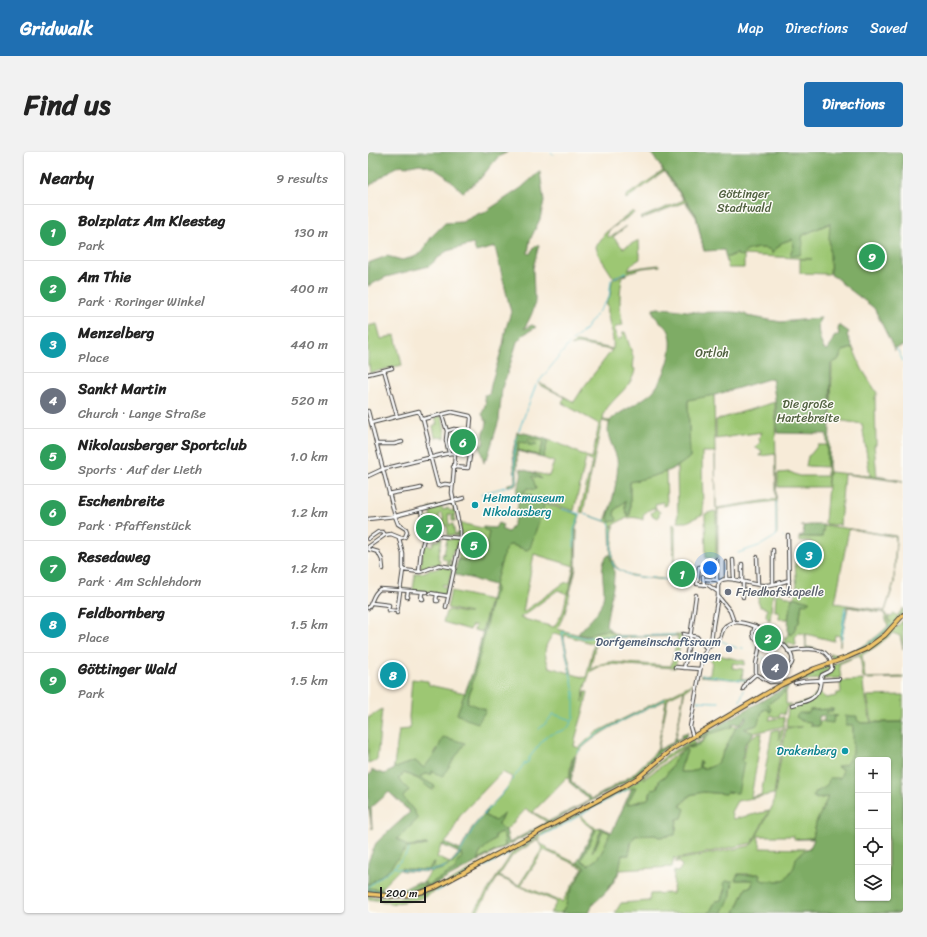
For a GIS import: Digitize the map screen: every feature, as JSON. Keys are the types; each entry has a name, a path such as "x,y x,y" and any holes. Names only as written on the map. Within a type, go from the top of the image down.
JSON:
{"main road":[{"path":"368,894 392,897 406,896 436,887 624,786 667,753 830,659 839,660 873,645 891,629 903,615"}],"street":[{"path":"368,374 392,368"},
{"path":"384,370 398,416"},
{"path":"368,411 395,516 398,524 407,531 405,537 399,538 390,534 378,532 368,539"},
{"path":"371,423 419,411 421,418 423,419 428,439 427,444 438,486 446,484 453,485"},
{"path":"423,419 452,412 470,416 470,429 467,431 454,429 447,431"},
{"path":"442,415 447,431 446,440 449,453"},
{"path":"376,444 394,444 402,442"},
{"path":"368,476 383,469 449,453 468,454 470,456 468,468 453,467"},
{"path":"446,607 461,538 452,493 455,454"},
{"path":"389,494 421,488"},
{"path":"368,519 395,516 464,498"},
{"path":"419,572 425,535 421,509"},
{"path":"383,569 382,560 378,552 368,548 385,534"},
{"path":"788,535 789,594"},
{"path":"436,538 437,536 461,538"},
{"path":"389,601 388,610 397,612 403,570 403,554 399,538"},
{"path":"773,550 773,584"},
{"path":"757,557 758,585"},
{"path":"711,643 718,594 716,560 713,567"},
{"path":"733,560 734,580"},
{"path":"705,562 705,567"},
{"path":"726,562 726,578"},
{"path":"742,564 743,597"},
{"path":"403,570 419,572 438,565 455,568"},
{"path":"717,567 705,567 698,565 697,584 710,586 718,594 730,610 734,622"},
{"path":"706,573 717,573"},
{"path":"703,576 704,584"},
{"path":"706,579 718,581 726,578 758,585 773,584 789,580"},
{"path":"368,608 372,603 375,594 380,590 400,590 408,593 424,592 422,597"},
{"path":"430,593 448,596"},
{"path":"436,599 437,594"},
{"path":"684,668 696,595"},
{"path":"372,603 389,605"},
{"path":"693,737 691,729 702,658 711,643 720,638 725,626 734,622 754,626 766,631 788,651 792,657 790,667 783,673 781,682 770,682 756,674"},
{"path":"754,626 753,637 760,640"},
{"path":"743,689 747,682 756,674 756,662 760,640 764,638 766,631"},
{"path":"683,634 699,638 707,649"},
{"path":"788,651 813,649 822,651 830,659 832,669 822,674 820,687 812,699 792,705"},
{"path":"676,667 700,669"},
{"path":"795,683 839,679"},
{"path":"691,729 702,732"}],"green space":[{"path":"368,152 508,152 498,157 479,180 463,192 444,175 433,168 420,164 404,167 402,165 394,168 368,187"},
{"name":"Göttinger Stadtwald","path":"650,152 903,152 903,346 895,348 895,351 874,308 831,275 829,238 830,223 803,235 800,255 791,256 794,246 792,239 781,243 773,254 771,250 759,248 747,251 741,256 737,255 737,253 726,258 724,250 704,251 696,214"},
{"path":"662,167 697,217 704,251 696,217 685,202 641,219 640,218 684,200 664,172 626,199 626,196 663,171 661,168"},
{"path":"539,172 544,201 540,219 530,240 528,253 530,254 538,244 539,245 533,268 535,305 524,329 532,325 536,327 523,335 517,342 502,388 499,420 487,459 485,458 484,463 480,445 483,445 484,430 486,428 487,421 482,414 485,403 484,395 489,395 511,312 495,247 476,252 473,244 447,251 429,266 386,277 368,286 368,263 387,256 402,260 414,257 421,253 432,236 445,223 462,222 480,213 482,214 521,188"},
{"path":"633,211 634,213 608,231 609,234 607,236 611,237 627,226 613,237 623,248 639,240 640,259 632,264 628,270 658,265 660,266 643,268 613,277 598,254 596,247 605,233"},
{"path":"831,223 830,273 828,274 800,273 800,259 812,259 744,255 744,268 728,268 726,258 748,250 761,248 771,250 772,254 781,243 792,239 794,246 791,252 803,235"},
{"path":"626,274 627,275 623,276 620,294 620,307 623,325 617,326 614,330 618,340 625,332 634,359 633,368 635,369 626,387 604,413 603,420 610,421 610,423 602,421 583,513 580,512 592,462 586,458 574,511 533,498 532,496 523,492 528,488 535,490 532,476 538,476 532,472 549,476 554,462 543,458 548,440 592,459 599,424 562,403 565,397 540,385 540,383 574,402 612,350 578,344 571,346 577,342 613,349 613,338 608,317 608,305 606,304 613,279"},
{"name":"Ortloh","path":"658,308 696,312 740,313 746,314 747,316 781,322 821,318 819,320 818,328 821,342 824,349 828,350 834,337 839,334 839,325 849,332 847,335 853,348 843,351 838,360 831,364 829,467 827,464 827,434 777,433 776,405 772,378 715,395 688,400 690,457 677,467 670,470 630,482 630,515 628,516 625,509 625,501 615,510 614,515 617,519 616,521 609,522 608,518 615,489 618,465 616,454 610,441 608,426 612,418 650,394 658,384 666,369 671,351 670,334 667,328 654,315 653,309"},
{"path":"377,324 381,339 395,335 402,365 370,373 368,365 368,326"},
{"path":"853,348 862,369 877,393 875,398 876,445 874,445 877,476 903,481 870,476 862,424 831,419 832,363 838,360 843,351"},
{"path":"714,394 716,508 715,452 702,452 703,514 687,522 678,522 677,467 690,457 688,400"},
{"path":"775,402 776,454 760,456 762,451 756,448 756,446 760,443 759,438 762,432 716,439 716,420"},
{"path":"442,416 445,438 435,437 433,426 437,424 435,417"},
{"path":"517,432 548,440 543,458 538,457 544,442 542,440 529,438 528,441 537,444 536,446 519,442 518,450 537,456 517,451 516,485 507,486 515,481 513,452"},
{"path":"529,436 537,440 544,441 538,457 537,455 518,450 519,442 531,445 537,444 528,441"},
{"path":"818,445 827,445 827,467 806,466 808,456"},
{"path":"827,467 829,467 827,487 778,487 778,473 790,472 799,476 827,476"},
{"path":"776,468 777,533 776,535 776,501 718,509 717,560 717,508 776,499"},
{"path":"520,469 532,472 540,477 541,479 532,476 536,488 535,490 528,488 523,492 532,496 534,500 544,503 544,506 530,548 527,550 509,545 505,550 495,584 496,591 493,601 491,602 481,650 467,702 486,710 478,723 457,714 474,668 494,585 456,575 455,573 458,559 472,562 482,562 482,555 486,548 489,531 484,530 483,527 495,528 498,523 503,525 501,529 508,532 515,521 518,502 517,493 521,477"},
{"path":"666,472 667,505 664,506 663,502 655,504 656,509 648,510 644,515 643,520 638,518 630,518 611,526 607,522 583,513 605,521 610,507 608,518 614,516 615,510 625,501 625,509 630,515 630,482"},
{"path":"829,472 870,476 903,482 844,474 840,526 839,524 826,524"},
{"path":"454,503 455,510 454,511 456,513 454,513 455,521 452,521 452,515 448,514 449,525 453,524 455,535 459,531 459,537 447,535 447,526 445,526 442,513 439,515 440,522 443,520 444,523 442,524 443,528 438,528 437,525 440,524 434,524 436,531 434,532 434,535 426,535 423,519 431,517 429,508 441,505 443,510 448,508 450,511 454,510 452,504 443,505"},
{"path":"544,503 580,515 575,531 574,571 568,594 575,570 577,530 576,569 565,613 557,629 587,637 589,637 592,633 607,630 618,635 602,636 682,635 675,668 609,664 600,666 590,672 584,690 583,702 585,692 588,692 587,699 574,746 579,748 597,732 692,684 685,690 676,737 684,690 668,698 658,750 655,753 658,747 666,700 616,724 582,748 572,760 569,779 566,778 533,812 549,821 547,822 526,809 506,830 503,830 498,823 505,813 495,821 484,815 511,782 512,777 502,772 460,815 450,837 441,846 437,857 452,864 461,853 462,857 456,864 457,869 423,887 426,883 423,883 431,871 447,867 450,864 433,870 433,862 429,870 401,868 379,890 368,888 368,885 386,872 407,848 427,845 407,846 396,839 414,811 403,797 409,790 398,779 404,773 434,786 418,777 425,774 432,774 432,770 442,777 437,748 433,757 424,768 415,761 396,768 394,766 399,730 410,729 409,717 412,679 428,681 429,685 465,693 457,714 486,710 467,703 481,650 491,601 496,591 495,584 505,549 509,545 512,545 527,550","holes":["534,554 574,566 570,582 564,583 523,612","558,590 567,594 563,612 554,627 520,618","554,633 562,635 570,673 549,667 545,652 546,645","565,635 594,644 586,678 572,674 564,639","678,636 671,666 610,662 601,664 590,670 597,638"]},
{"path":"656,509 660,512 658,518 653,516 651,513"},
{"path":"714,511 716,512 716,566 714,565 714,558 706,558 705,514"},
{"path":"460,523 483,527 489,531 486,549 482,555 482,563 458,559 461,542"},
{"path":"673,524 675,524 675,565 689,569 690,582 666,580 674,580"},
{"path":"824,525 896,536 849,529 835,603 885,611 847,606 845,607 840,646 840,636 835,635 834,641 806,634 806,647 816,648 806,649 805,634 799,633 795,637 795,646 789,642 787,643 790,648 794,648 795,650 789,649 784,644 785,637 787,637 788,633 792,635 800,617 802,603 809,601 793,597 797,590 795,563 797,556 812,557 812,551 806,550 805,544 813,544 810,541 799,541 799,537 822,537"},
{"path":"824,525 822,537 799,537 803,535 804,527 801,526"},
{"path":"615,526 613,532 612,557 619,570 613,566 611,560 610,527"},
{"path":"442,538 438,559 440,560 439,564 433,564 420,570 424,544 432,546 435,540 438,541"},
{"path":"452,538 459,539 459,544 456,551 453,550 450,561 454,562 454,567 450,566 452,562 449,561 449,566 447,565 447,560 443,559 442,557 443,553 444,555 447,539 451,540"},
{"path":"608,555 610,555 614,568 614,576 606,625 612,632 607,630 591,633 589,636 578,634 598,611 602,602 604,590 602,571"},
{"path":"440,566 452,570 448,586 443,584 442,586 446,588 448,587 446,595 406,589 413,590 415,573 422,573 431,569 439,568"},
{"path":"759,589 773,592 770,620 768,620 766,616 767,609 760,607 758,602"},
{"path":"451,591 490,600 482,632 474,630 476,625 471,626 470,630 443,622 446,612 449,610 470,613 447,608"},
{"path":"776,593 792,598 788,619 779,619 779,611 775,611"},
{"path":"793,597 810,601 806,604 802,603 799,623 797,624 792,635 788,633 788,629"},
{"path":"847,607 848,607 842,637"},
{"path":"848,607 885,613 890,623 891,622 888,616 892,617 894,613 897,616 903,608 903,613 886,633 865,648 840,658 833,658 830,654 842,655 855,650 867,644 888,626 884,613"},
{"path":"903,620 903,649 900,636 893,633 877,646 862,655 865,678 903,678 865,679 863,678 860,655 839,664 841,678 821,679 822,676 832,670 834,664 867,649 882,639 896,626 897,627"},
{"path":"718,655 745,661 744,665 733,663 732,668 743,669 742,679 748,679 735,680 700,676 710,674 712,661 710,660 710,656"},
{"path":"828,665 832,668 821,674 819,679 789,683"},
{"path":"863,680 864,693 871,723 861,723 857,720 853,725 854,746 850,761 837,767 843,770 840,778 829,783 823,790 815,792 816,799 828,797 816,823 813,838 794,839 794,836 758,836 761,848 807,849 796,858 812,845 855,758 855,901 891,901 891,757 857,757 903,725 903,913 722,913 733,884 726,887 722,900 716,901 709,913 615,913 621,903 649,901 650,894 673,894 674,871 678,872 682,866 679,862 675,862 677,860 749,846 753,843 773,805 786,728 802,727 786,727 788,709 793,705 809,701 818,692 826,698 836,696 837,693 841,693 840,681","holes":["833,709 833,711 826,712 825,714 837,716 824,722 819,721 819,726 811,726 811,722 802,721 798,718 809,713 810,710","738,874 760,874 759,879 764,881 784,881 787,878 773,898 735,912 746,888 752,886 753,880 735,880"]},
{"path":"788,686 786,691 768,704 771,712 769,712 768,709 763,710 757,725 744,729 754,733 745,744 742,761 744,762 738,793 727,792 726,794 703,792 690,795 680,806 685,809 682,818 677,819 675,835 659,837 655,835 635,836 631,843 629,855 622,855 616,877 604,894 593,904 589,913 561,913 566,905 568,896 585,867 577,863 594,829 596,830 581,860 588,865 600,855 610,833 603,830 595,849 592,852 601,830 599,827 612,832 632,788 636,787 627,805 648,799 652,789 657,788 660,779 665,777 678,755 686,749 687,751 680,772 690,772 698,769 700,761 700,768 708,768 715,765 719,761 736,727 743,723 747,716 739,725 734,723 732,724 732,727 710,733 698,746 688,747 701,742 708,733 698,741 696,738"},
{"path":"786,691 786,704 791,704 786,708 784,715 780,713 779,716 775,717 771,715 769,720 784,717 784,726 754,733 743,729 755,726 763,710 770,708 768,704"},
{"path":"903,695 903,722 872,722 867,696"},
{"path":"382,709 377,760 375,762 373,761 368,763 368,718"},
{"path":"833,709 833,711 825,713 828,715 838,716 834,717 833,723 824,722 824,716 819,716 819,726 811,726 811,722 802,721 796,717 799,713 809,713 810,710"},
{"path":"844,716 857,716 857,720 861,723 903,722 903,913 735,913 746,888 752,886 753,880 735,880 738,874 761,874 760,879 764,881 784,881 794,867 796,858 806,849 810,848 814,839 796,839 813,838 816,823 828,797 813,797 817,792 824,788 829,778 840,778 843,770 837,767 846,764 853,753 853,725 845,725 847,720"},
{"path":"732,725 737,726 717,763 708,768 700,768 701,762 699,764 699,768 695,771 680,772 687,751 682,752 678,755 665,777 660,779 656,788 652,789 648,799 627,805 632,788 621,792 422,898 389,904 389,902 368,899 368,896 395,898 411,896 437,888 622,790 637,781 667,755 693,739 695,742 694,744 681,749 668,758 644,777 644,779 682,750 688,747 698,746 710,733 732,727"},
{"path":"784,728 774,794 737,801 731,812 733,819 769,811 752,843 675,859 674,857 672,867 620,870 608,890 602,896 615,877 622,855 629,855 633,837 635,835 655,835 659,837 670,836 676,831 677,819 682,818 684,810 680,807 690,795 703,792 726,794 744,757 748,740 762,733 751,797 761,795 772,731 779,729 779,740 781,729"},
{"path":"688,732 687,736 663,750 634,777 436,884 427,888 403,893 368,892 368,888 398,891 416,883 426,883 424,887 456,869 456,864 462,857 461,853 452,864 451,863 446,867 435,871 423,872 400,870 401,868 429,870 433,862 435,862 433,870 442,868 448,864 459,853 442,845 445,843 460,850 472,828 486,811 487,812 484,815 495,821 505,813 498,823 503,830 506,830 509,843 589,801 589,799 569,782 573,758 576,756 571,781 592,799 631,776 658,750 672,743 676,737 676,740 681,738 682,734","holes":["501,832 504,835 505,846 478,860 478,857 482,851 495,839 495,835"]},
{"path":"443,737 465,743 442,777 432,771 432,774 425,774 419,777 435,786 432,790 417,778 404,773 398,779 409,790 403,797 414,811 418,819 397,839 407,846 428,845 407,848 386,872 368,885 368,862 376,843 410,812 389,792 371,808 372,829 368,809 368,775 371,774 372,770 384,774 393,770 394,766 396,768 415,761 424,768 437,751"},
{"path":"581,816 591,825 601,829 593,850 603,830 611,833 600,855 588,865 581,860 596,830 586,824 580,817"},
{"path":"501,832 504,835 505,846 478,860 478,857 482,851 495,839 495,835"},
{"path":"539,838 540,843 547,847 548,850 585,867 568,896 566,905 561,913 550,913 557,902 498,877 476,913 473,913 512,853","holes":["537,840 543,848 519,885 499,876 512,856","544,850 583,868 562,902 521,885"]},
{"path":"726,881 733,881 731,897 722,913 709,913 716,901 722,900 726,888 724,884"}],"waterway":[{"path":"613,278 626,272"},
{"path":"598,312 609,298 611,280"},
{"path":"572,341 584,331 596,315"},
{"path":"538,383 569,344"},
{"path":"897,349 903,361"},
{"path":"519,430 536,385"},
{"path":"507,487 513,485 516,480 514,454 517,436"},
{"path":"481,494 505,487"},
{"path":"738,553 761,545 776,536 776,502"},
{"path":"562,509 580,514 574,530 574,547"},
{"path":"584,514 606,521"},
{"path":"611,528 612,557"},
{"path":"612,561 617,569"},
{"path":"618,569 624,572"},
{"path":"625,573 630,575"},
{"path":"636,576 640,577"},
{"path":"641,577 654,578"},
{"path":"661,579 674,581"},
{"path":"677,581 683,582"},
{"path":"841,637 845,607"},
{"path":"842,638 846,610"},
{"path":"835,657 843,656 858,650 879,636 891,625"},
{"path":"574,700 574,692 562,632 585,638 595,637"},
{"path":"597,637 675,635"},
{"path":"722,641 728,644"},
{"path":"729,645 737,648"},
{"path":"761,655 768,663"},
{"path":"702,675 741,680"},
{"path":"740,701 744,690"},
{"path":"661,701 665,699"},
{"path":"549,735 567,729 574,718 574,701"},
{"path":"697,701 715,702"},
{"path":"634,715 660,702"},
{"path":"539,729 553,714 572,720"},
{"path":"617,724 633,715"},
{"path":"603,731 616,724"},
{"path":"577,753 585,744 602,731"},
{"path":"515,776 524,764 528,762 529,758 547,735"},
{"path":"374,882 394,867 407,870 435,870 446,866 453,861 460,853 475,825 514,777"},
{"path":"613,797 629,789"},
{"path":"581,815 611,798"},
{"path":"572,820 579,816"},
{"path":"559,827 571,821"},
{"path":"541,836 557,828"},
{"path":"394,867 405,856 409,849"},
{"path":"436,892 509,854"},
{"path":"368,887 373,883"},
{"path":"368,890 381,892"}],"place":[{"name":"Göttinger Wald","path":"872,257"},
{"name":"Eschenbreite","path":"463,442"},
{"name":"Heimatmuseum Nikolausberg","path":"475,505"},
{"name":"Resedaweg","path":"429,528"},
{"name":"Nikolausberger Sportclub","path":"474,545"},
{"name":"Menzelberg","path":"809,555"},
{"name":"Bolzplatz Am Kleesteg","path":"682,574"},
{"name":"Friedhofskapelle","path":"728,592"},
{"name":"Am Thie","path":"768,638"},
{"name":"Dorfgemeinschaftsraum Roringen","path":"729,649"},
{"name":"Sankt Martin","path":"775,667"},
{"name":"Feldbornberg","path":"393,675"},
{"name":"Drakenberg","path":"845,751"}],"park label":[{"name":"Die große Hartebreite","path":"808,411"}]}
